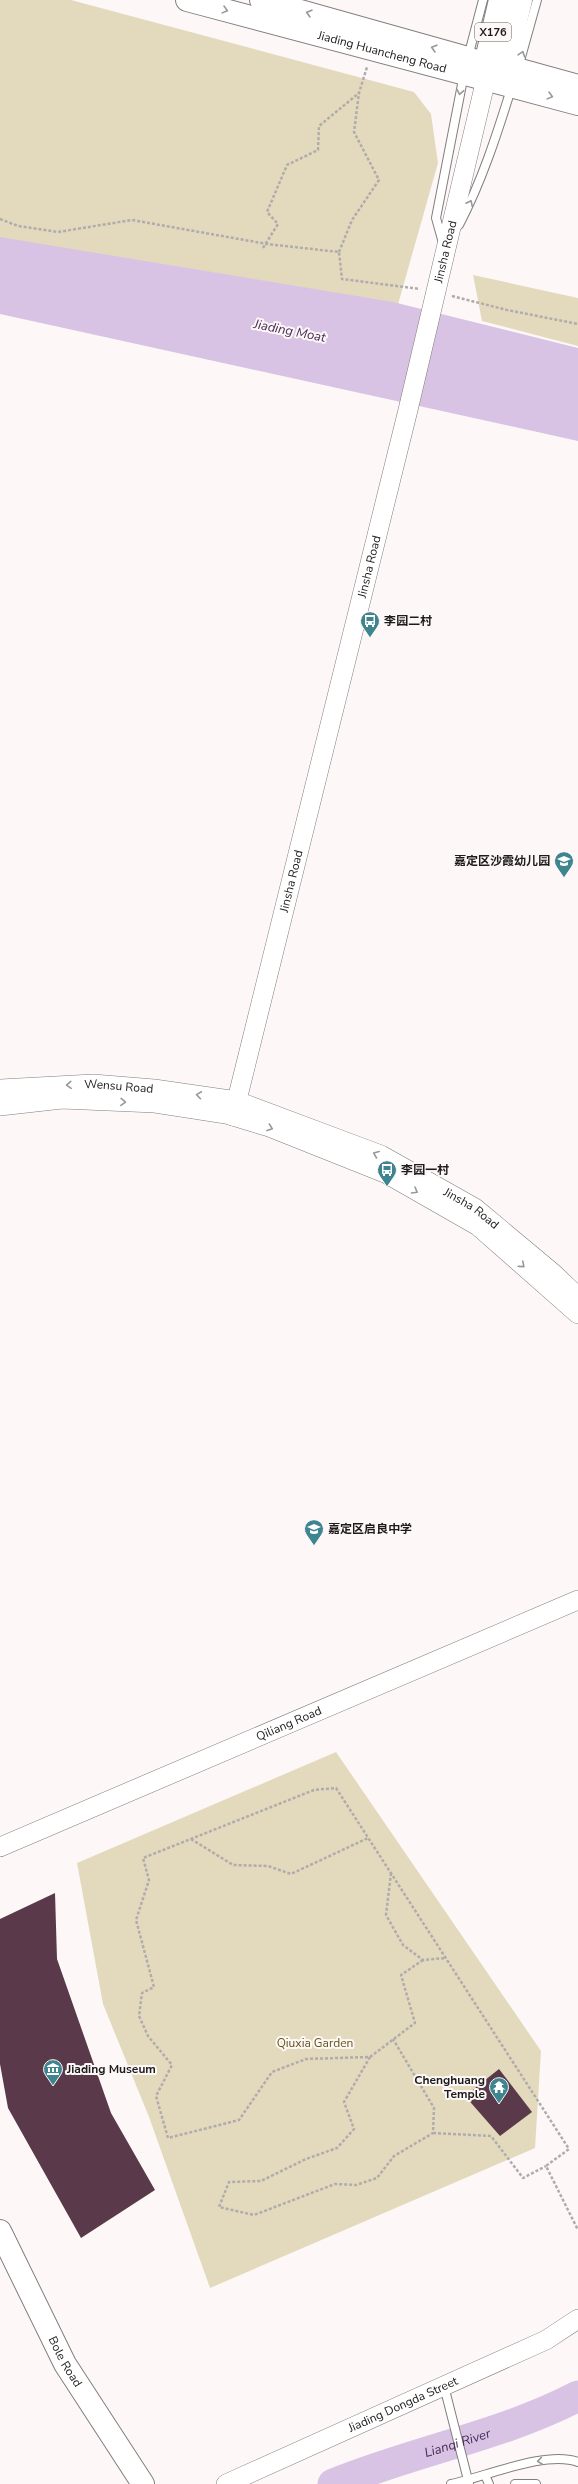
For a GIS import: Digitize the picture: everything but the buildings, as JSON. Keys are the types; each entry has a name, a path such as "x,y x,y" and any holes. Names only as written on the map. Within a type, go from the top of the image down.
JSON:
{"main road":[{"name":"Jiading Huancheng Road","path":"187,0 491,71 578,104"},
{"path":"261,0 491,71 578,86"},
{"name":"X176","path":"491,71 500,0"},
{"path":"491,71 521,0"},
{"name":"Bole Road","path":"1,2237 65,2364 143,2484"}],"street":[{"name":"Jinsha Road","path":"491,71 235,1108 381,1155 475,1208 554,1274 578,1297"},
{"name":"Wensu Road","path":"0,1089 93,1084 154,1089 235,1108"},
{"path":"0,1106 62,1099 235,1108 269,1128 387,1174 478,1226 578,1314"},
{"name":"Qiliang Road","path":"0,1847 578,1600"},
{"name":"Jiading Dongda Street","path":"226,2484 546,2340 578,2319"}],"lane":[{"path":"446,250 472,201 490,154 491,71 483,0"},
{"path":"491,71 537,0"},
{"path":"444,2386 454,2430 469,2482"},
{"path":"451,2484 469,2482 485,2475 526,2463 557,2459 578,2462"},
{"path":"485,2475 489,2484"},
{"path":"515,2484 536,2484"}],"path":[{"path":"368,66 359,93 354,132 379,180 352,220 339,252 342,279 578,324"},
{"path":"263,248 267,244 278,224 267,212 287,165 318,150 319,126 359,93"},
{"path":"0,219 18,226 58,232 132,220 267,244 339,252"},
{"path":"370,2057 306,2060 272,2072 239,2120 168,2138 156,2096 172,2065 148,2036 139,2016 142,1993 154,1987 136,1920 149,1880 143,1858 314,1790 336,1788 446,1958 569,2149 546,2166 523,2178 491,2136 433,2133 394,2156 376,2178 356,2185 335,2184 254,2215 219,2207 228,2182 261,2181 306,2159 337,2148 354,2129 344,2102 370,2057 415,2023 401,1975 423,1960 446,1958"},
{"path":"191,1839 233,1865 268,1866 291,1874 368,1838"},
{"path":"391,1873 386,1915 403,1946 423,1960"},
{"path":"393,2039 434,2108 433,2133"},
{"path":"546,2166 578,2230"}],"green space":[{"path":"0,0 71,0 414,92 431,114 438,163 397,308 0,242"},
{"path":"473,275 578,298 578,346 482,321"},
{"name":"Qiuxia Garden","path":"336,1752 541,2051 535,2148 210,2288 149,2117 103,2004 77,1863"}],"water":[{"name":"Jiading Moat","path":"0,237 393,302 578,348 578,441 0,314"}],"waterway":[{"name":"Lianqi River","path":"333,2484 364,2472 519,2422 578,2396"}],"place":[{"name":"李园二村","path":"370,638"},
{"name":"嘉定区沙霞幼儿园","path":"564,878"},
{"name":"李园一村","path":"387,1187"},
{"name":"嘉定区启良中学","path":"314,1546"},
{"name":"Jiading Museum","path":"53,2086"},
{"name":"Chenghuang Temple","path":"499,2104"}]}
